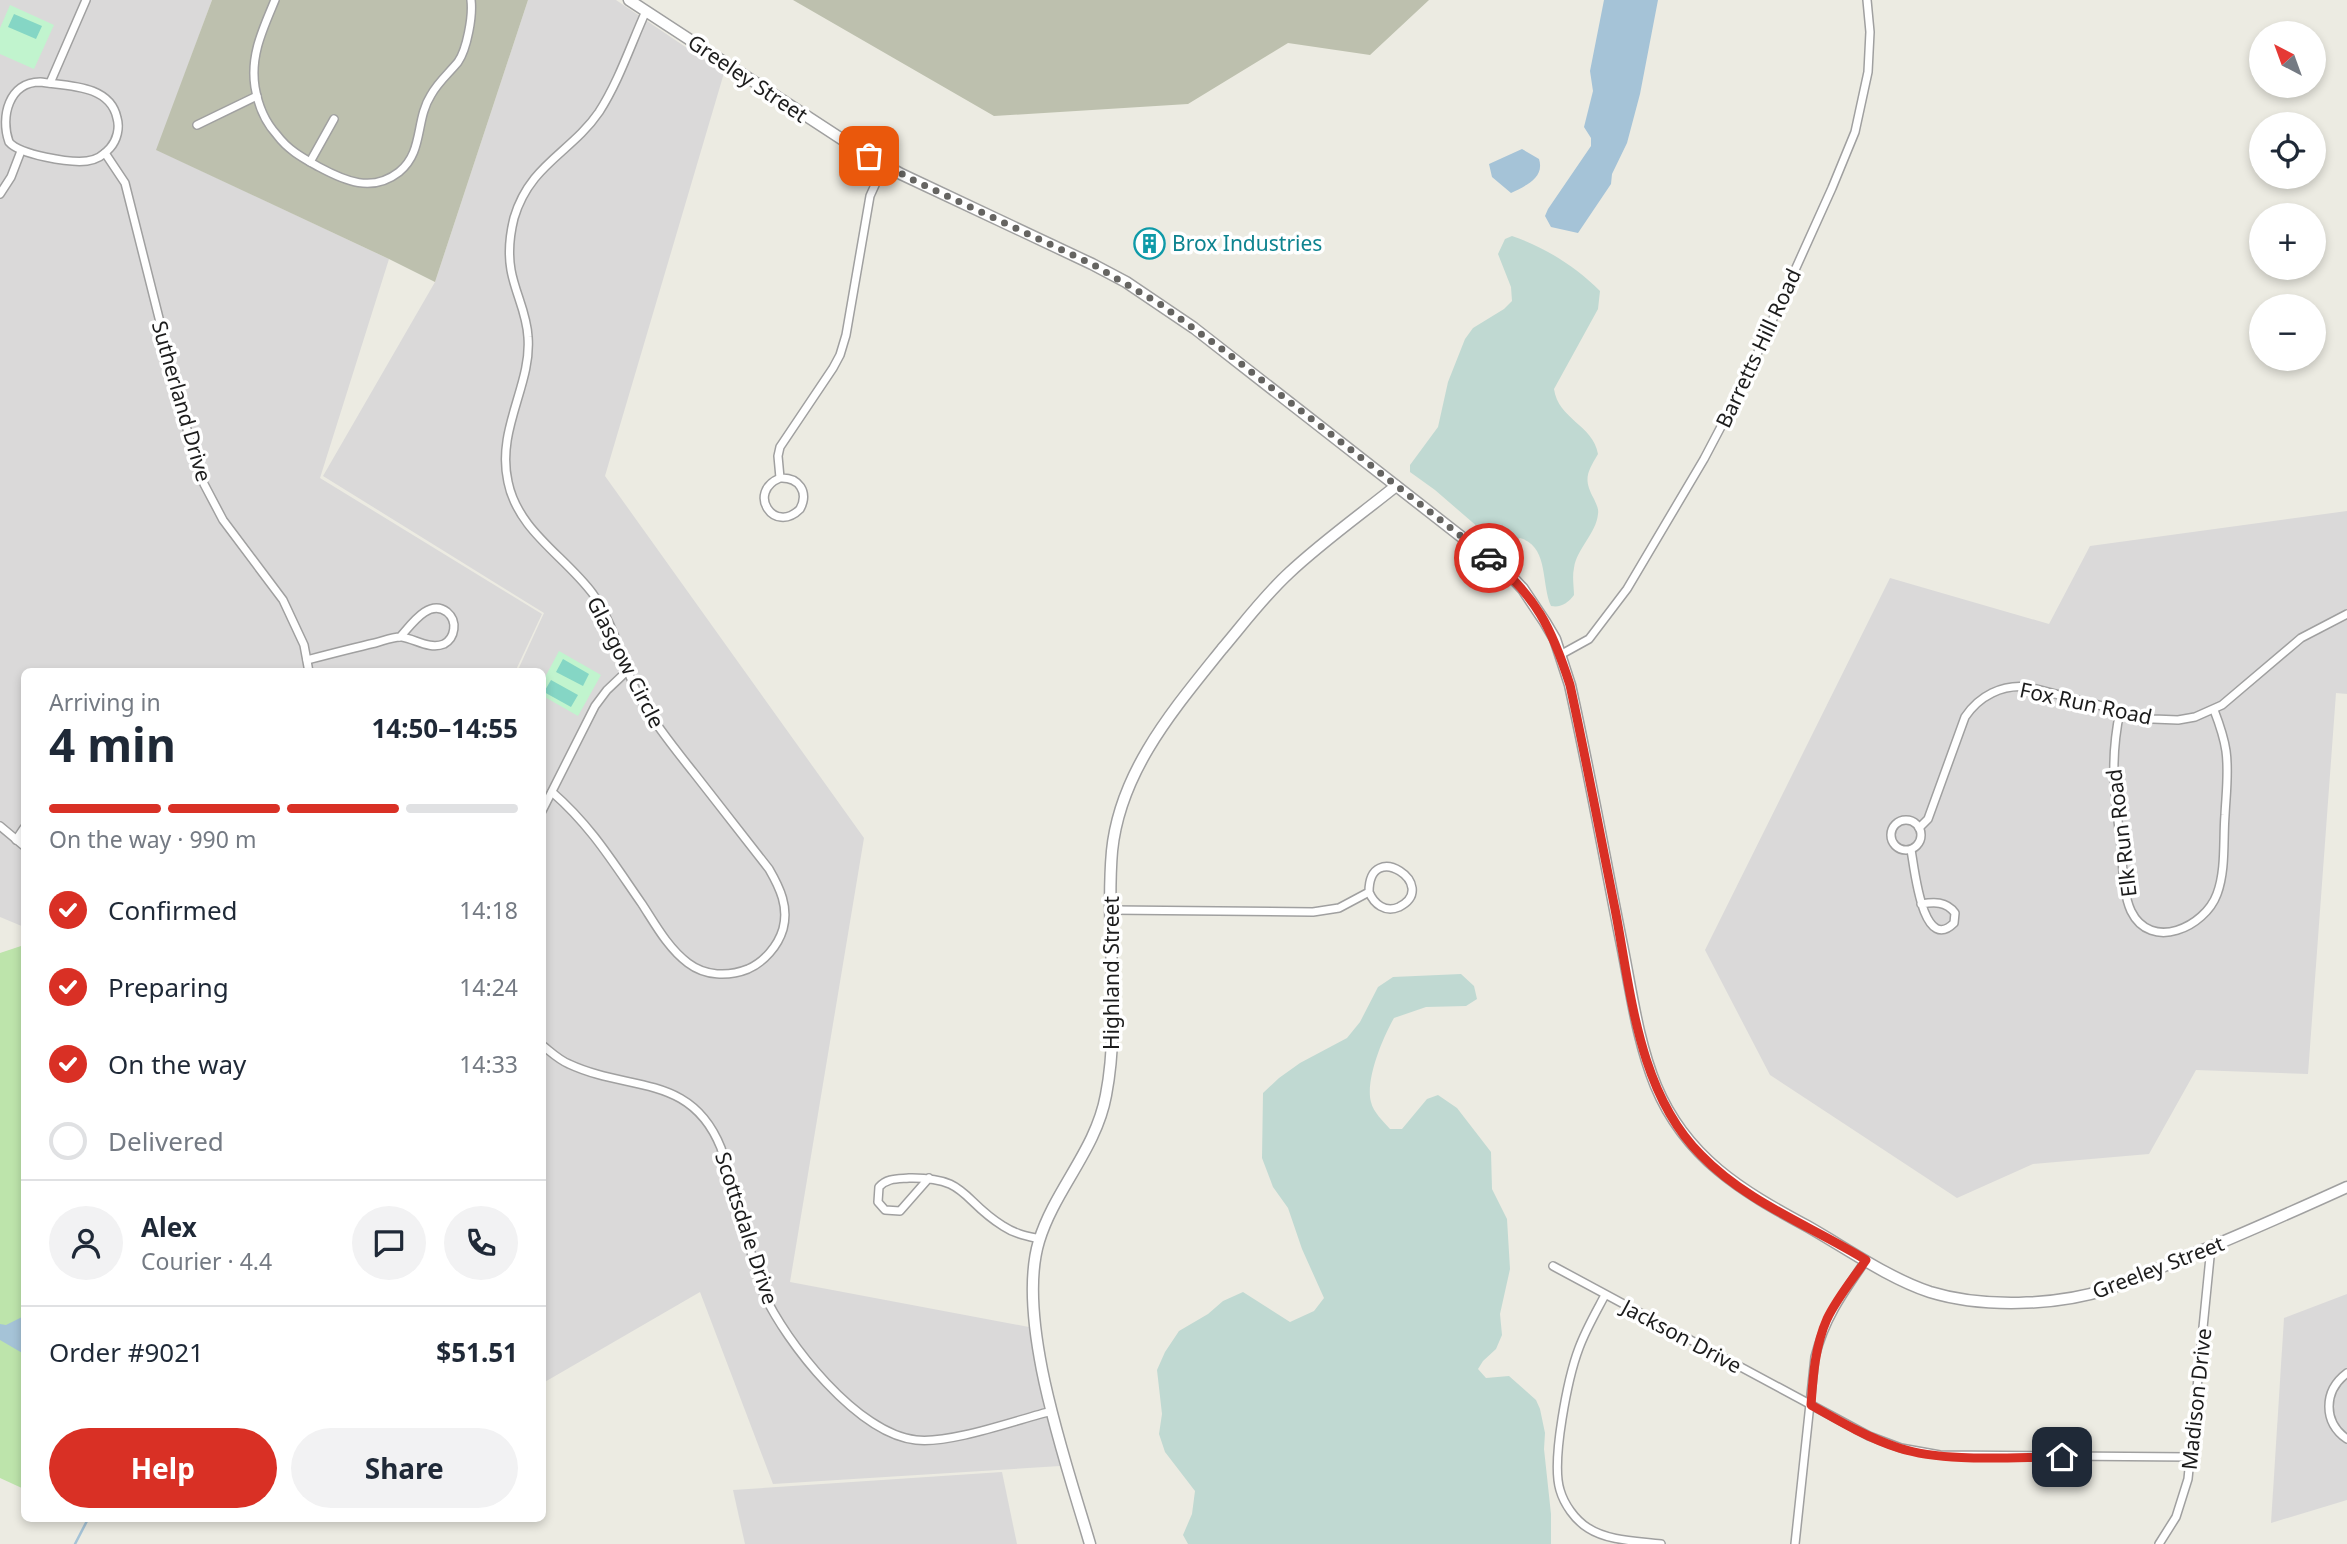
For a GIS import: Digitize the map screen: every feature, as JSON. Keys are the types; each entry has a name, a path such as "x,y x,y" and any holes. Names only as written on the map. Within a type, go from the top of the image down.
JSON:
{"street":[{"path":"50,83 86,0"},
{"path":"275,0 256,51 254,74 257,96 265,117 277,136 293,151 342,179 363,184 386,180 405,166 417,146 422,113 429,98 460,59 471,20 471,0"},
{"name":"Greeley Street","path":"629,0 818,125 884,165 1020,228 1126,282 1194,328 1509,574 1535,605 1555,639 1570,685 1643,1048 1656,1086 1674,1122 1698,1153 1728,1180 1892,1275 1931,1292 1972,1299 2031,1302 2072,1298 2101,1291 2211,1247 2347,1187"},
{"name":"Barretts Hill Road","path":"1560,655 1589,639 1621,597 1659,537 1744,383 1832,188 1854,131 1865,93 1869,62 1867,0"},
{"name":"Glasgow Circle","path":"552,792 589,828 664,936 688,963 712,973 731,974 757,964 770,952 780,937 784,922 784,903 778,885 769,869 651,716 627,671 616,638 601,608 581,579 530,528 513,500 505,462 506,440 526,364 528,344 526,322 511,271 509,254 514,218 530,183 542,167 587,128 599,111 618,76 646,11"},
{"path":"50,83 92,90 109,101 116,111 118,128 113,144 105,153 82,162 21,151 10,144 2,131 0,116 3,104 12,92 24,84 50,83"},
{"path":"197,125 257,96"},
{"path":"310,162 334,119"},
{"path":"0,194 11,177 21,151"},
{"name":"Sutherland Drive","path":"105,153 125,183 185,427 204,484 234,537 283,600 300,636 308,668"},
{"path":"780,478 778,456 783,441 833,368 844,344 870,196 884,165"},
{"path":"780,478 794,480 800,485 804,495 800,509 788,517 774,515 765,503 764,496 768,486 780,478"},
{"name":"Highland Street","path":"1090,1544 1052,1411 1039,1349 1033,1290 1034,1260 1055,1204 1095,1134 1106,1095 1111,1042 1112,854 1119,816 1132,779 1151,744 1186,694 1275,587 1304,560 1396,486"},
{"path":"307,660 400,637 434,646 441,645 453,633 454,622 447,612 430,609 400,637"},
{"name":"Fox Run Road","path":"1911,850 1920,842 1919,828 1927,819 1961,725 1974,705 1985,697 2004,688 2020,686 2120,711 2166,720 2187,719 2214,710 2301,638 2347,614"},
{"path":"546,803 595,706 627,671"},
{"name":"Elk Run Road","path":"2120,711 2113,749 2113,777 2127,898 2137,920 2150,930 2160,932 2179,931 2195,923 2209,911 2218,892 2227,764 2225,741 2214,710"},
{"path":"1919,828 1912,821 1904,820 1895,824 1891,838 1896,847 1911,850 1921,904 1926,918 1935,926 1946,928 1954,923 1955,913 1946,904 1921,904"},
{"path":"0,826 21,844"},
{"path":"16,840 21,832"},
{"path":"1389,867 1402,871 1410,883 1406,902 1394,909 1381,907 1371,898 1369,892 1371,878 1389,867"},
{"path":"1111,910 1313,912 1339,908 1369,892"},
{"name":"Scottsdale Drive","path":"546,1048 568,1064 656,1088 700,1111 716,1134 761,1285 780,1325 837,1392 875,1424 901,1437 931,1441 1052,1411"},
{"path":"929,1178 900,1211 885,1210 878,1202 879,1187 887,1180 929,1178 957,1186 1009,1230 1040,1239"},
{"name":"Madison Drive","path":"2159,1544 2186,1489 2211,1247"},
{"path":"1795,1544 1815,1357 1828,1318 1866,1260"},
{"name":"Jackson Drive","path":"1553,1266 1869,1436 1901,1448 1920,1453 1960,1456 2190,1457"},
{"path":"1605,1295 1580,1345 1573,1366 1565,1404 1558,1472 1560,1490 1567,1506 1581,1523 1594,1532 1661,1544"},
{"path":"2347,1373 2334,1386 2328,1408 2333,1425 2347,1439"}],"shaded area":[{"path":"0,0 212,0 157,150 389,259 320,478 542,614 517,668 21,668 21,926 0,917"},
{"path":"212,0 528,0 435,282 156,150"},
{"path":"528,0 616,0 724,73 605,476 864,838 790,1282 1029,1327 1060,1466 773,1484 700,1292 546,1381 546,668 519,668 544,613 323,476 435,282"},
{"path":"793,0 1429,0 1370,55 1288,43 1188,104 994,116"},
{"path":"1604,0 1658,0 1640,94 1627,143 1612,174 1611,184 1578,233 1551,227 1545,216 1591,146 1591,138 1584,127 1593,91 1590,71"},
{"path":"14,14 42,26 36,39 8,27"},
{"path":"1522,149 1539,159 1539,171 1532,181 1511,193 1492,177 1489,164"},
{"path":"1512,236 1559,259 1600,291 1598,309 1554,389 1562,408 1590,436 1598,454 1589,471 1588,481 1598,508 1597,521 1576,561 1573,575 1574,595 1561,606 1551,606 1540,557 1529,542 1520,538 1501,547 1410,472 1410,465 1438,427 1448,382 1465,339 1473,328 1512,301 1511,287 1498,254 1505,239"},
{"path":"2347,511 2347,694 2336,693 2308,1074 2196,1070 2149,1154 2033,1164 1957,1198 1770,1075 1705,950 1890,578 2049,624 2090,546"},
{"path":"563,659 589,674 583,686 556,672"},
{"path":"551,680 578,695 571,707 546,693"},
{"path":"1461,974 1474,986 1477,999 1466,1006 1426,1007 1394,1018 1380,1047 1373,1071 1371,1102 1376,1113 1390,1129 1402,1129 1427,1099 1438,1095 1457,1108 1491,1152 1492,1189 1507,1219 1510,1269 1500,1314 1502,1335 1496,1349 1478,1369 1486,1378 1509,1376 1536,1400 1540,1409 1545,1433 1551,1544 1188,1544 1183,1535 1192,1514 1195,1491 1165,1452 1159,1434 1162,1414 1157,1370 1165,1352 1179,1331 1208,1314 1223,1301 1243,1292 1290,1322 1314,1311 1324,1298 1302,1249 1288,1208 1273,1187 1262,1158 1263,1093 1300,1063 1347,1038 1360,1022 1378,987 1393,977"},
{"path":"2347,1294 2347,1500 2271,1523 2284,1318"},
{"path":"21,1318 21,1352 0,1340 0,1324 6,1325"},
{"path":"1002,1472 1017,1544 745,1544 733,1490"}],"green space":[{"path":"10,5 54,25 34,69 0,54 0,28"},
{"path":"559,651 601,675 578,716 546,698 546,675"},
{"path":"21,946 21,1488 0,1478 0,953"}],"waterway":[{"path":"75,1544 86,1522"}],"way so far":[{"path":"869,156 915,181 1092,264 1160,304 1226,352 1489,558"}],"place":[{"name":"Brox Industries","path":"1149,243"}],"route":[{"path":"1489,558 1509,574 1535,605 1555,639 1570,685 1634,1008 1643,1048 1664,1104 1698,1153 1728,1180 1866,1260 1828,1318 1820,1338 1815,1357 1811,1405 1869,1436 1920,1453 2062,1457"}]}
